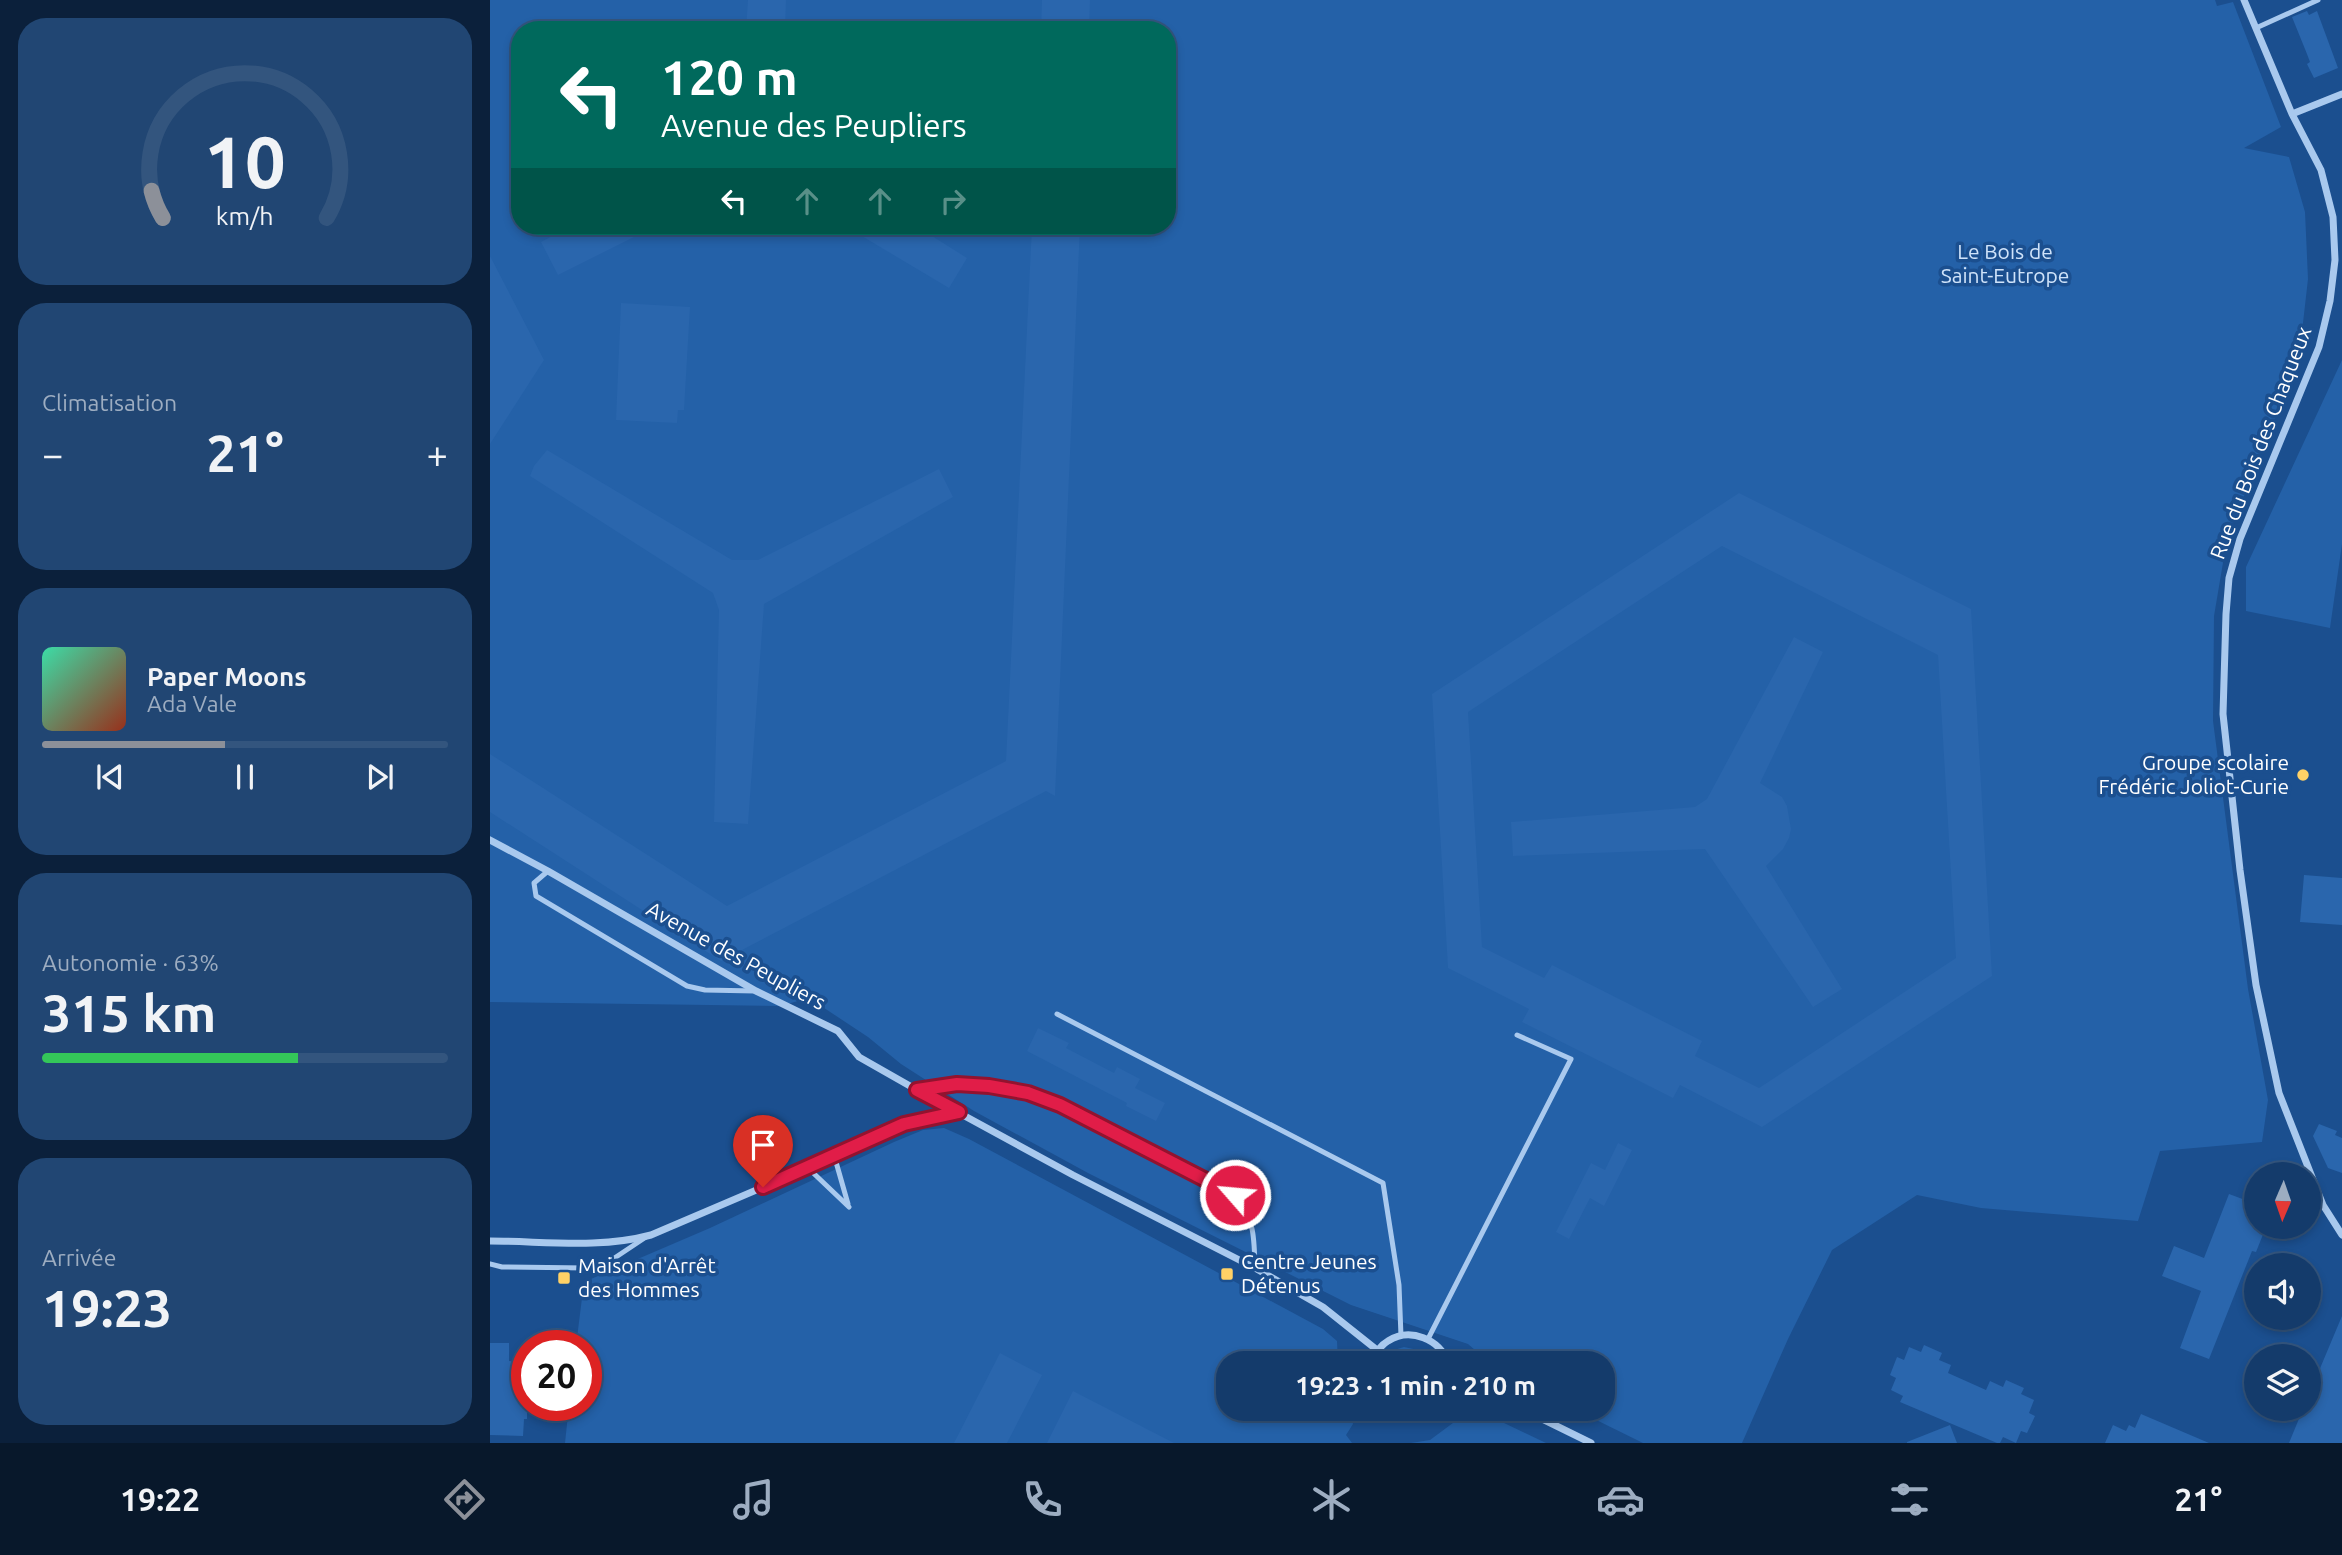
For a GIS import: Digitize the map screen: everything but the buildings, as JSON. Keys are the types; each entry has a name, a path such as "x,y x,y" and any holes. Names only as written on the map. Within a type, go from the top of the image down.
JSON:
{"street":[{"name":"Rue du Bois des Chaqueux","path":"2244,0 2292,114 2320,170 2333,217 2335,260 2330,301 2319,346 2240,539 2233,565 2226,614 2223,714 2240,870 2255,972 2279,1093 2323,1205 2342,1235"},
{"path":"2292,114 2342,94"},
{"name":"Avenue des Peupliers","path":"490,840 756,991 838,1031 859,1057 917,1090 1073,1175 1255,1268 1323,1307 1377,1350"},
{"path":"490,1241 630,1241 651,1235 808,1168 904,1124 959,1112"},
{"path":"1377,1350 1388,1341 1415,1335 1428,1339 1440,1351"},
{"path":"1546,1421 1591,1443"}],"lane":[{"path":"2256,29 2318,0"},
{"path":"548,871 534,883 536,896 687,986 705,990 756,991"},
{"path":"1058,1014 1383,1183 1399,1286 1401,1336"},
{"path":"1428,1339 1571,1059 1517,1035"},
{"path":"917,1090 957,1084 1028,1093 1060,1105 1235,1195 1248,1213 1254,1229 1255,1268"},
{"path":"808,1168 849,1207 834,1156"},
{"path":"490,1264 502,1267 587,1268 607,1263 651,1235"}],"green space":[{"name":"Le Bois de Saint-Eutrope","path":"490,0 2215,0 2217,6 2233,2 2281,127 2244,148 2289,157 2305,212 2308,279 2299,358 2227,539 2214,616 2213,721 2248,989 2268,1100 2262,1142 2160,1151 2138,1221 1981,1208 1917,1195 1832,1250 1788,1339 1742,1443 1643,1443 1598,1421 1615,1421 1615,1351 1476,1351 1468,1344 1351,1305 1088,1173 974,1111 901,1064 868,1037 809,998 780,1006 490,1002"},
{"path":"2342,360 2342,544 2330,628 2246,611 2246,567"},
{"path":"944,1128 969,1139 1323,1329 1337,1341 1337,1351 1216,1351 1216,1421 1352,1421 1353,1424 1346,1435 1352,1443 565,1443 567,1421 602,1421 602,1330 578,1330 584,1282 710,1228 923,1130"},
{"path":"1404,1347 1423,1351 1393,1351"},
{"path":"1456,1421 1500,1421 1546,1443 1411,1443 1430,1440"}],"place":[{"name":"Groupe scolaire Frédéric Joliot-Curie","path":"2303,775"},
{"name":"Centre Jeunes Détenus","path":"1227,1274"},
{"name":"Maison d'Arrêt des Hommes","path":"564,1278"}],"route":[{"path":"763,1187 904,1124 959,1112 917,1090 957,1084 1028,1093 1060,1105 1235,1195"}]}
